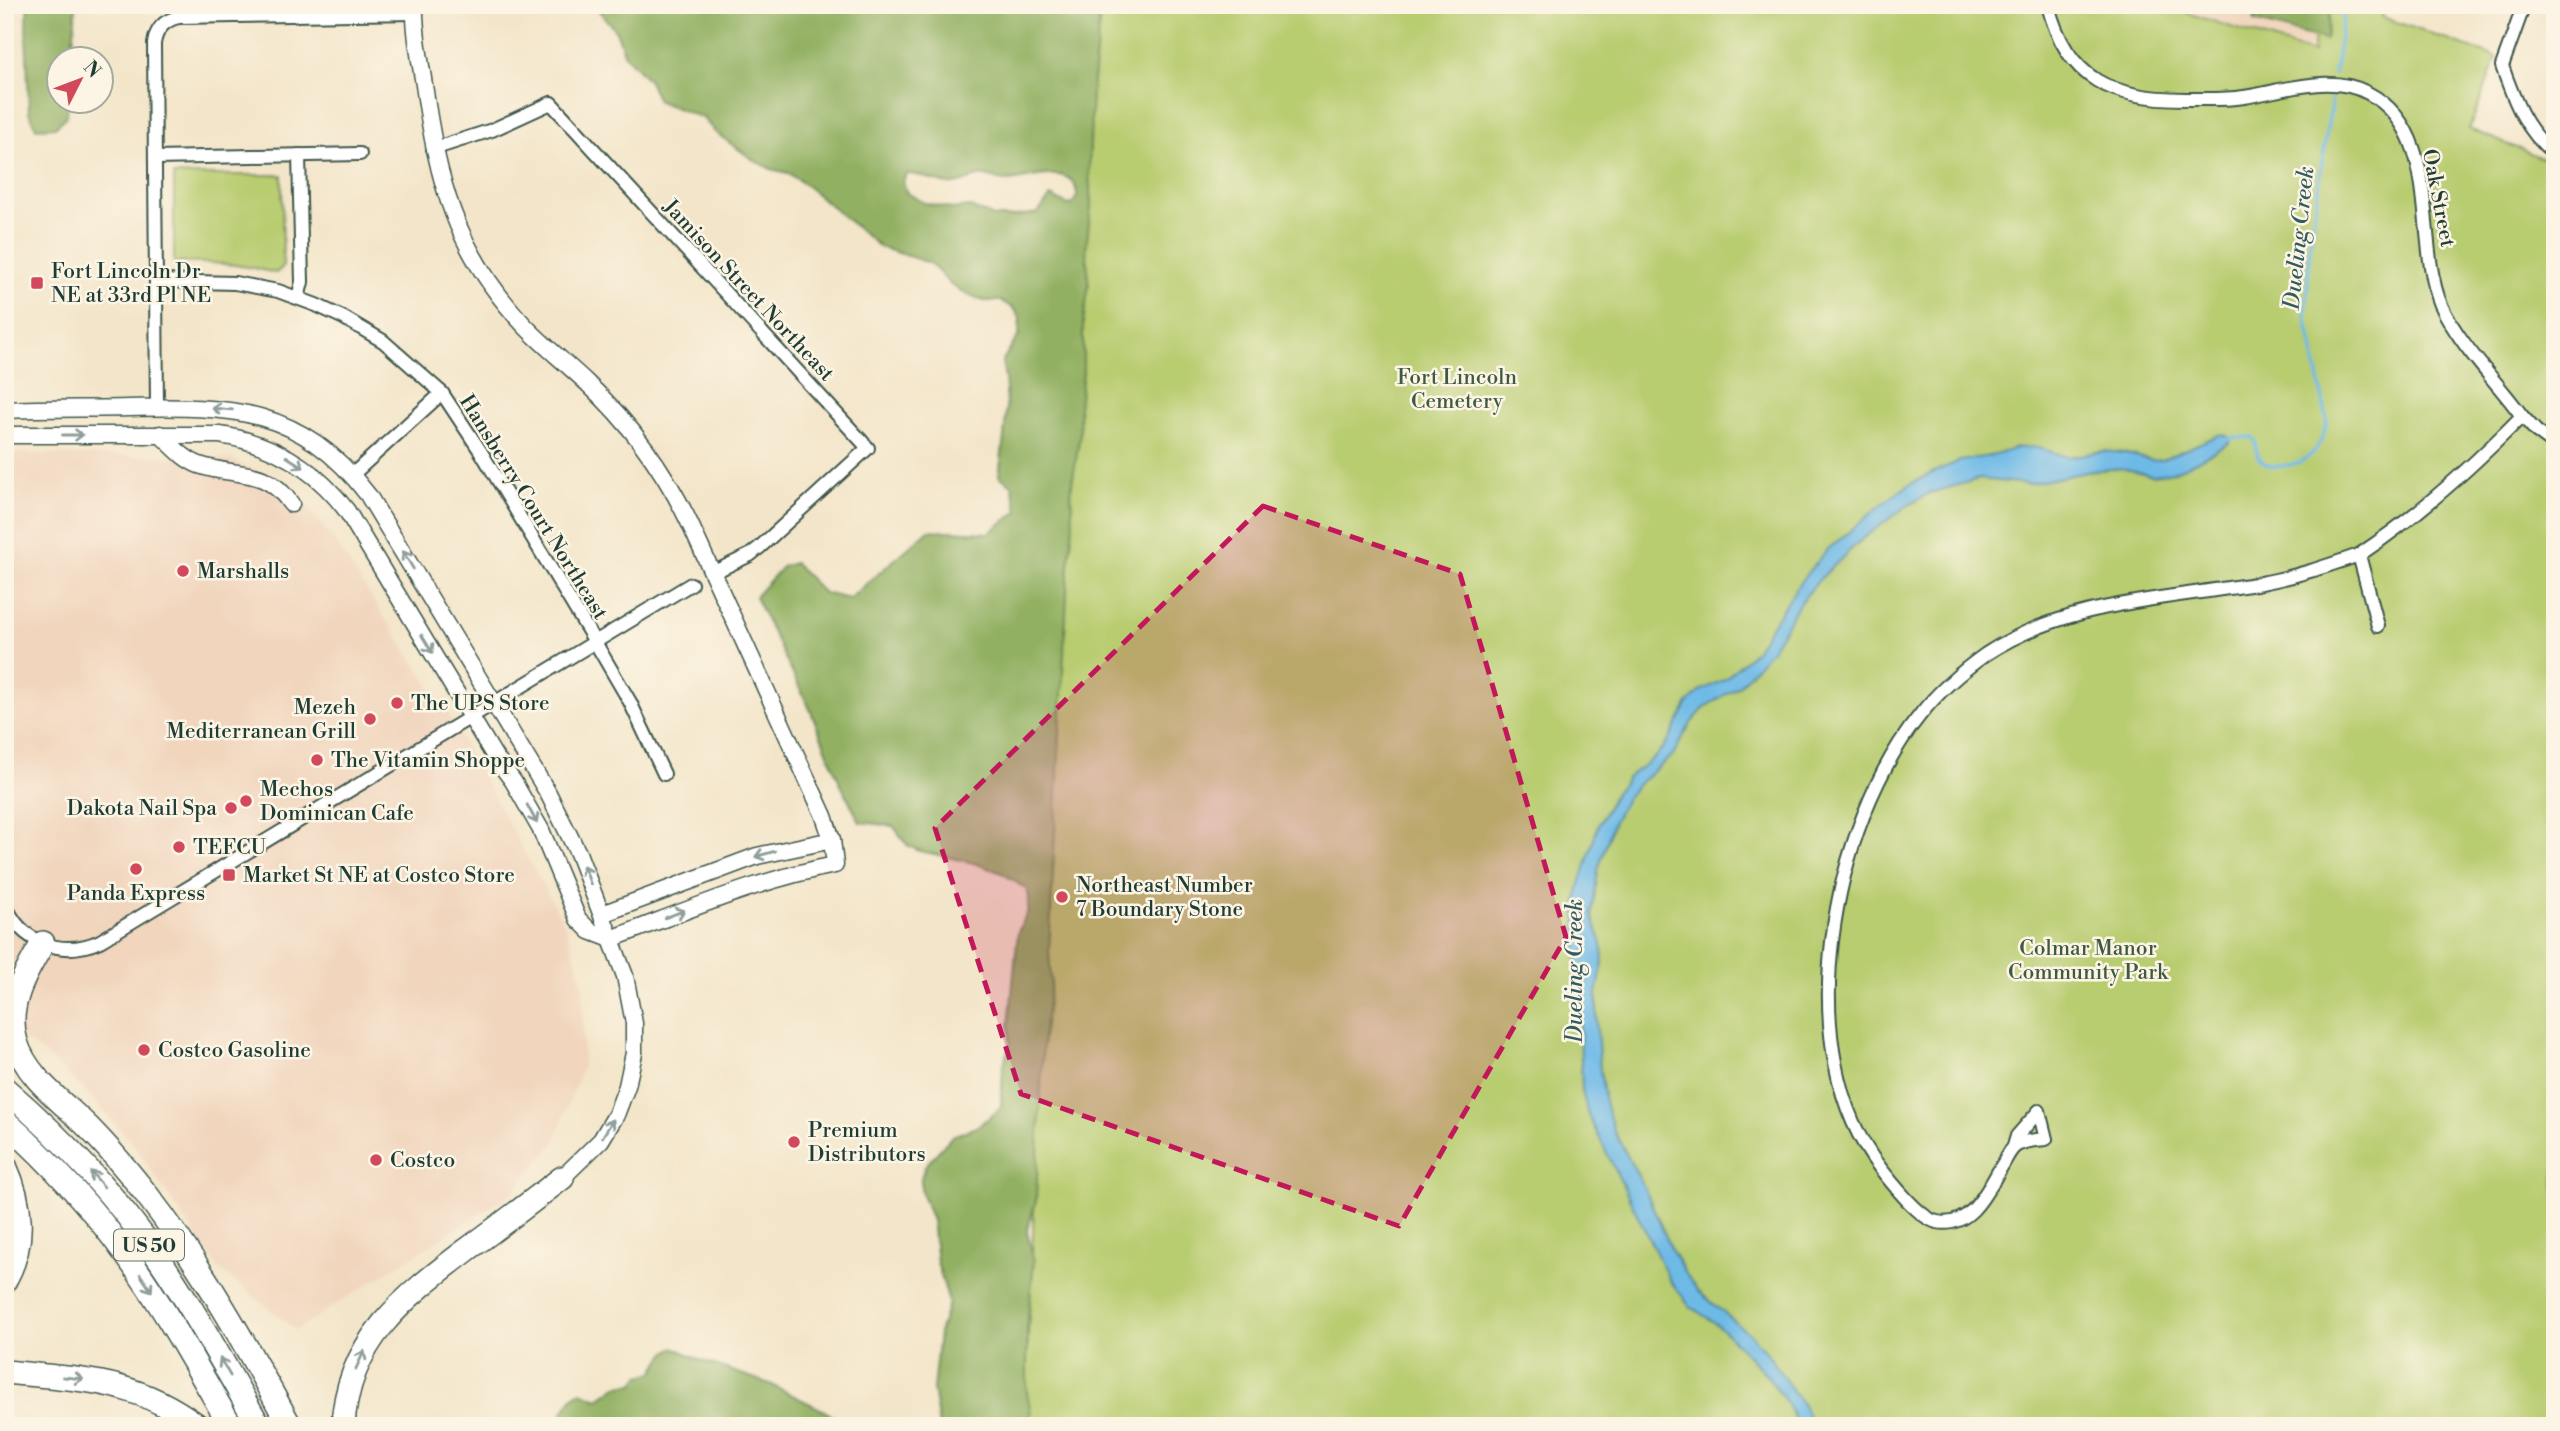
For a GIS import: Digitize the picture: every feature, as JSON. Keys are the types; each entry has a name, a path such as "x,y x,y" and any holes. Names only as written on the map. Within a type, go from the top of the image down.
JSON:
{"highway":[{"path":"43,943 16,996 12,1020 14,1038 20,1054 48,1088 113,1154 167,1221 212,1290 289,1426"},
{"path":"5,1055 48,1088"},
{"name":"US 50","path":"5,1089 50,1129 79,1160 142,1236 192,1311 258,1426"},
{"name":"US 50","path":"5,1121 64,1178 110,1233 163,1309 230,1426"},
{"path":"5,1166 16,1194 20,1222 17,1248 5,1280"},
{"path":"343,1426 348,1393 357,1367 386,1318 423,1283 562,1178"},
{"path":"5,1372 89,1380 121,1386 156,1399 198,1426"}],"street":[{"name":"Oak Street","path":"2048,5 2059,39 2079,67 2111,89 2130,95 2147,99 2221,99 2307,85 2327,85 2361,90 2392,110 2403,125 2421,182 2434,278 2441,303 2454,327 2522,416 2555,445"},
{"path":"2524,5 2502,66 2521,115 2538,141 2555,154"},
{"path":"5,435 220,435 248,440 285,455 319,479 347,511 535,818 578,919 590,932 611,939 751,886 835,865 824,816 684,512 645,448 605,401 524,325 487,278 455,220 433,149 415,9 185,17 170,20 160,27 154,44 157,407"},
{"name":"Jamison Street Northeast","path":"433,149 492,130 551,103 868,448 760,547 712,573"},
{"path":"298,298 302,276 299,155"},
{"path":"155,158 360,155"},
{"name":"Hansberry Court Northeast","path":"156,281 235,283 298,298 344,318 383,341 442,393 481,452 630,702 664,774"},
{"path":"352,475 442,393"},
{"path":"5,410 221,408 261,416 312,440 333,456 352,475 383,517 559,814 578,853 625,976 633,1009 635,1039 631,1072 609,1127 592,1150 562,1178"},
{"path":"2014,1146 1978,1205 1966,1217 1949,1223 1933,1221 1919,1211 1869,1153 1840,1093 1830,1041 1828,1008 1832,937 1848,865 1867,810 1890,762 1919,716 1948,686 1986,654 2043,624 2091,611 2275,580 2359,555 2436,499 2522,416"},
{"path":"160,434 183,456 195,463 267,480 281,490 291,504"},
{"path":"2359,555 2378,626"},
{"path":"5,903 18,925 43,943 57,948 79,948 108,937 691,584"},
{"path":"602,914 757,856 831,840"}],"highlighted area":[{"path":"1263,506 1460,574 1566,937 1399,1226 1021,1094 935,828"}],"shaded area":[{"path":"2162,5 2314,5 2314,53 2287,45"},
{"path":"5,453 232,459 298,494 337,545 446,711 566,927 583,985 583,1065 554,1143 512,1193 296,1330 218,1268 134,1145 86,1091 42,1052 5,1027"}],"green space":[{"path":"28,5 76,5 73,46 46,46 46,116 66,116 55,127 36,128 29,112 26,28"},
{"path":"605,5 1101,5 1092,90 1089,172 1091,205 1086,249 1089,283 1083,323 1080,434 1071,490 1073,526 1068,573 1049,951 1051,984 1043,1037 1036,1201 1027,1231 1034,1262 1027,1328 1027,1392 1031,1413 1028,1426 939,1426 933,1389 939,1333 949,1302 937,1262 932,1221 921,1191 921,1178 925,1166 952,1136 976,1127 1001,1106 1003,1067 1010,1044 1009,1024 1018,932 1027,913 1029,896 1026,889 1002,873 908,846 893,826 860,822 841,785 810,709 755,597 782,567 794,563 824,593 849,599 929,530 989,533 1018,511 1012,485 999,476 1006,404 1002,362 1019,335 1020,318 1013,308 1001,301 984,301 951,285 930,263 880,247 788,173 755,161 716,133 703,118 658,101 649,81 625,55 616,31 599,11","holes":["906,174 952,184 983,176 1005,181 1060,175 1069,178 1075,185 1077,197 1071,205 1051,196 1038,213 994,217 970,207 952,209 925,203 907,193 903,182"]},
{"path":"1090,5 2162,5 2313,53 2314,5 2385,5 2382,17 2497,57 2469,129 2555,163 2555,1426 1024,1426"},
{"path":"2257,5 2331,5 2326,40 2254,21"},
{"path":"174,175 282,175 283,267 276,273 225,264 174,263"},
{"path":"675,1348 703,1361 770,1384 825,1411 847,1426 556,1426 576,1395 581,1392 599,1399 617,1386 634,1384 640,1376 654,1372 664,1355"}],"water":[{"path":"2221,434 2231,438 2229,443 2169,473 2152,475 2120,468 2029,484 1979,479 1930,493 1907,506 1863,538 1819,580 1799,604 1772,649 1739,686 1705,707 1691,723 1673,755 1636,786 1614,821 1598,870 1592,915 1602,944 1603,963 1597,994 1597,1028 1605,1102 1614,1131 1644,1187 1673,1253 1698,1291 1752,1336 1772,1360 1804,1407 1812,1426 1799,1426 1766,1374 1718,1325 1691,1307 1670,1281 1588,1115 1582,1090 1576,910 1579,887 1598,826 1613,797 1627,778 1655,757 1668,741 1688,703 1700,691 1725,679 1754,652 1803,578 1826,551 1910,484 1960,461 2016,448 2036,447 2067,457 2104,451 2151,460 2163,459"}],"waterway":[{"path":"2334,74 2345,5"},
{"name":"Dueling Creek","path":"2227,439 2252,437 2262,461 2268,465 2279,466 2300,461 2314,452 2325,430 2327,420 2306,317 2310,242 2332,97"}],"place":[{"name":"Fort Lincoln Dr NE at 33rd Pl NE","path":"37,283"},
{"name":"Marshalls","path":"183,571"},
{"name":"The UPS Store","path":"397,703"},
{"name":"Mezeh Mediterranean Grill","path":"370,719"},
{"name":"The Vitamin Shoppe","path":"317,760"},
{"name":"Mechos Dominican Cafe","path":"246,801"},
{"name":"Dakota Nail Spa","path":"231,808"},
{"name":"TEFCU","path":"179,847"},
{"name":"Panda Express","path":"136,869"},
{"name":"Market St NE at Costco Store","path":"229,875"},
{"name":"Northeast Number 7 Boundary Stone","path":"1062,897"},
{"name":"Costco Gasoline","path":"144,1050"},
{"name":"Premium Distributors","path":"794,1142"},
{"name":"Costco","path":"376,1160"}],"park label":[{"name":"Fort Lincoln Cemetery","path":"1457,389"},
{"name":"Colmar Manor Community Park","path":"2088,960"}]}
